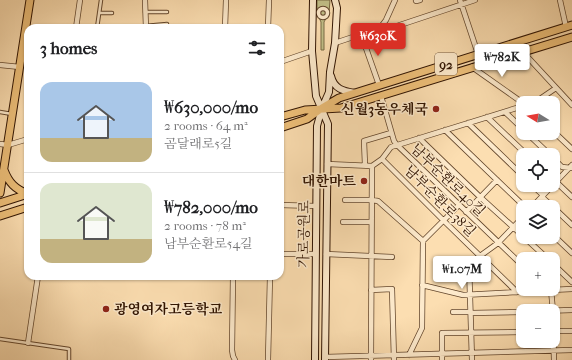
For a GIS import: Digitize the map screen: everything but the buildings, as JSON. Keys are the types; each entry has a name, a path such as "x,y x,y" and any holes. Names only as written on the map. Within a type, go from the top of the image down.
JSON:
{"main road":[{"path":"26,24 30,0"},
{"name":"가로공원로","path":"313,0 312,51 316,96 328,124 325,358"},
{"name":"가로공원로","path":"315,360 317,126 322,108 329,92 330,72 335,43 336,0"},
{"name":"92","path":"284,127 307,119 339,98 569,26"},
{"name":"92","path":"284,116 304,110 341,108 572,37"},
{"path":"0,193 4,170 4,145 12,114 24,40"},
{"path":"330,72 335,86 345,91 355,93"},
{"path":"4,170 10,183 19,191 24,193"},
{"path":"0,203 24,195"},
{"path":"0,216 24,208"}],"street":[{"path":"77,24 80,0"},
{"path":"145,0 145,24"},
{"path":"225,24 226,0"},
{"path":"268,24 269,0"},
{"path":"380,28 386,20 395,0"},
{"path":"417,0 416,1 420,0"},
{"path":"335,43 380,28 391,28 460,2 475,0"},
{"path":"560,0 569,26"},
{"path":"460,2 478,54"},
{"path":"323,8 327,12 327,15 323,17 320,16 318,12 323,8"},
{"path":"361,34 379,86"},
{"path":"284,61 312,51"},
{"path":"523,52 572,105"},
{"path":"0,65 20,67"},
{"path":"472,67 516,98"},
{"path":"544,96 556,88"},
{"name":"남부순환로40길","path":"381,96 391,133 397,145 516,260"},
{"path":"327,164 372,166 382,159 390,147 516,108"},
{"path":"505,112 516,122"},
{"path":"487,117 520,148"},
{"path":"468,123 516,169"},
{"path":"445,130 518,200"},
{"path":"365,165 364,141 391,133"},
{"path":"420,138 480,197 514,227 481,257 469,264 472,360"},
{"path":"560,138 572,149"},
{"path":"4,145 24,140"},
{"path":"534,140 543,148"},
{"name":"남부순환로38길","path":"382,159 516,291"},
{"path":"560,165 562,167 571,167"},
{"path":"371,358 372,166"},
{"path":"560,176 571,167"},
{"path":"466,212 497,180"},
{"path":"560,186 572,197"},
{"path":"540,192 545,200"},
{"path":"538,200 545,192"},
{"path":"345,200 372,200 378,202 423,241"},
{"path":"284,205 316,206"},
{"path":"409,355 422,328 423,241 459,205"},
{"path":"560,214 572,225"},
{"path":"343,222 372,222"},
{"path":"560,242 572,253"},
{"path":"532,244 541,252"},
{"path":"284,254 316,254"},
{"name":"가로공원로","path":"326,254 392,257"},
{"path":"560,271 572,282"},
{"path":"28,343 37,280"},
{"path":"234,280 232,356 235,360"},
{"path":"268,360 270,280"},
{"path":"422,285 463,295 516,292"},
{"path":"371,290 392,289 394,358"},
{"path":"560,290 572,289"},
{"path":"560,311 572,310"},
{"path":"453,312 516,312"},
{"path":"560,331 572,331"},
{"path":"442,360 442,333 516,332"},
{"path":"554,348 554,360"},
{"path":"325,358 394,358 416,354 572,350"},
{"path":"416,354 416,360"}],"lane":[{"path":"98,24 101,0"},
{"path":"145,12 167,12"},
{"path":"99,13 112,13"},
{"path":"0,112 12,114"},
{"path":"0,339 68,349 69,360"}],"shaded area":[{"path":"317,0 330,0 329,13 324,22 324,50 321,50 321,22 317,13"}],"place":[{"name":"신월3동우체국","path":"436,109"},
{"name":"대한마트","path":"364,181"},
{"name":"광영여자고등학교","path":"106,309"}]}
